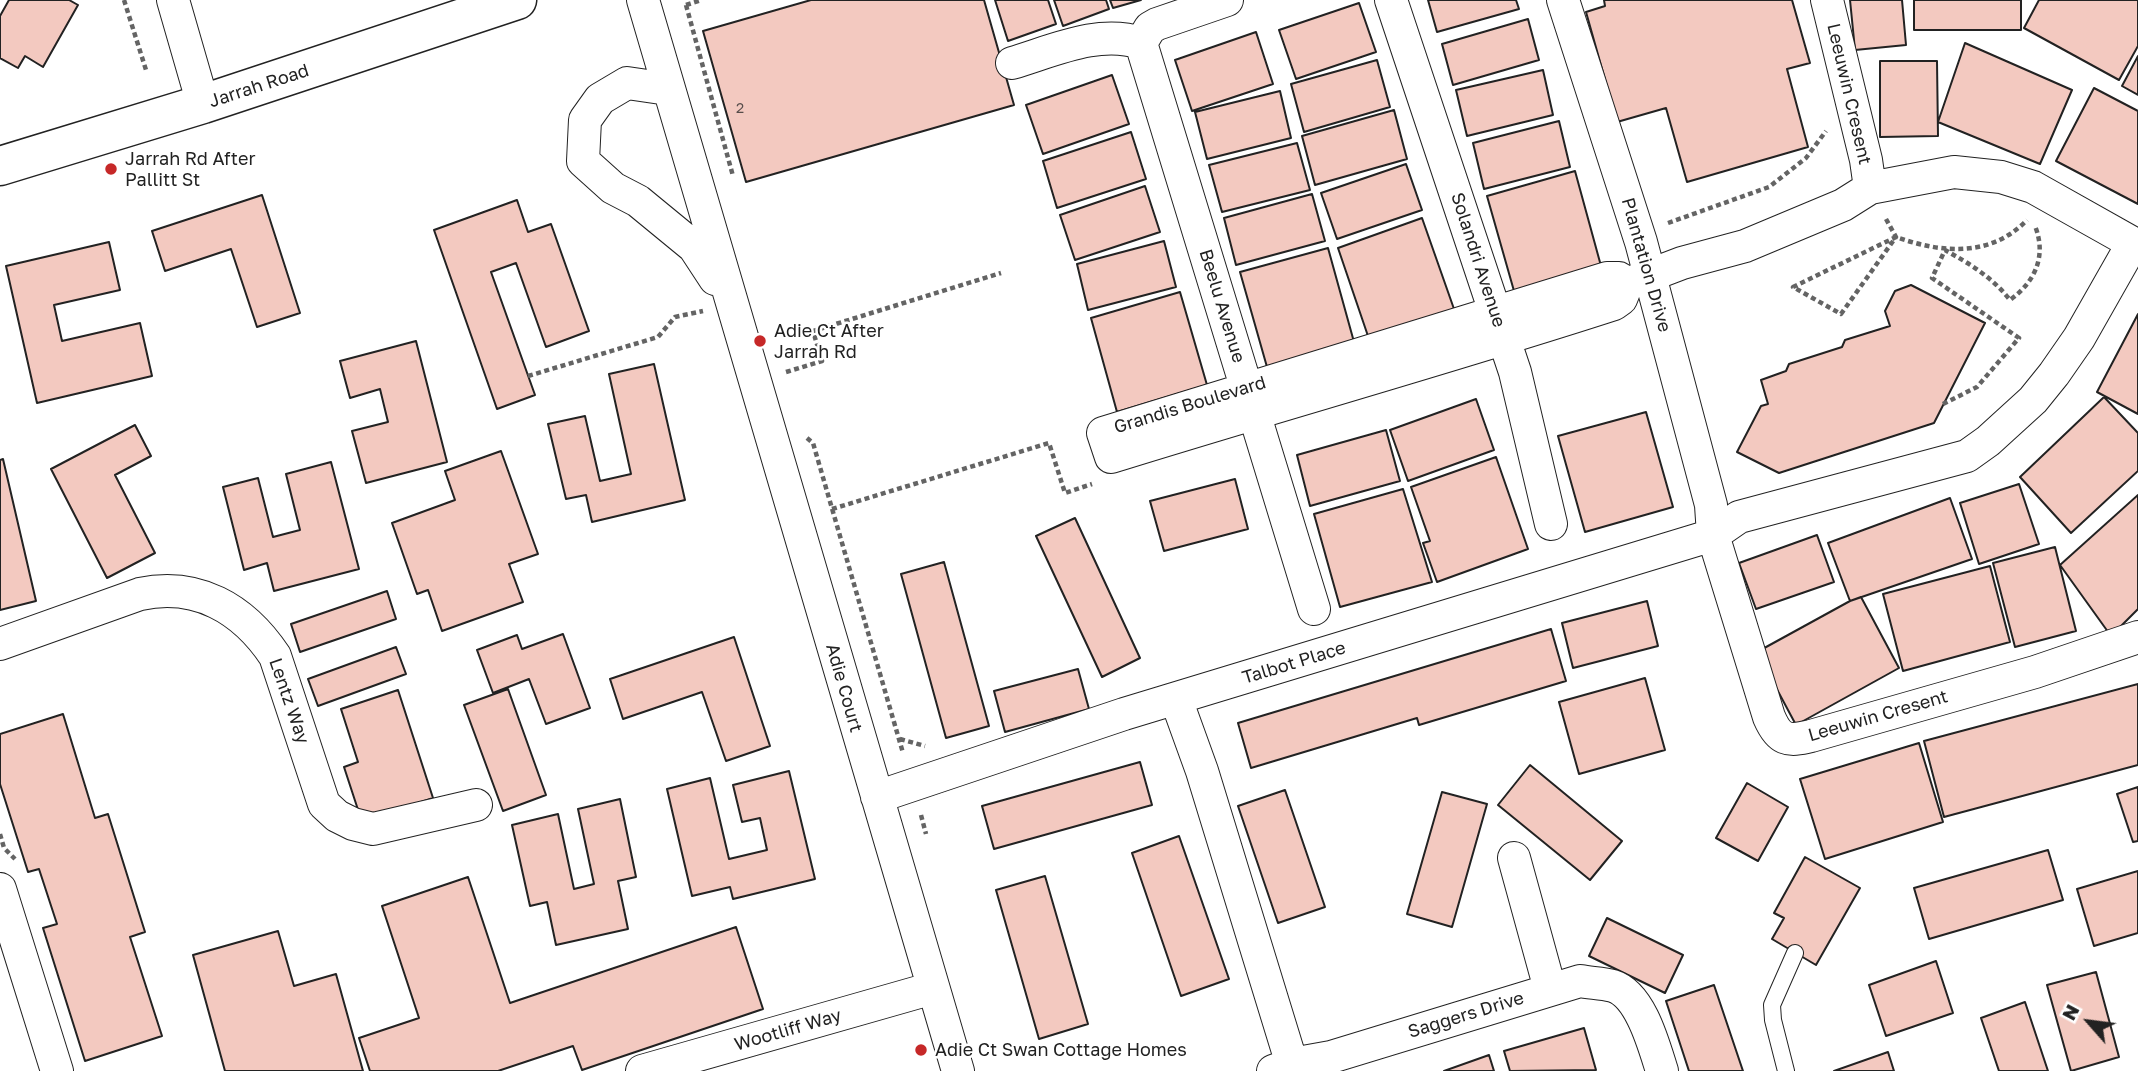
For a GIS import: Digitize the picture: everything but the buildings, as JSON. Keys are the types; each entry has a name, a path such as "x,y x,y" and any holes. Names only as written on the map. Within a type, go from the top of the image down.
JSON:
{"street":[{"path":"173,0 203,104"},
{"name":"Jarrah Road","path":"0,166 203,104 517,0"},
{"name":"Adie Court","path":"643,0 958,1071"},
{"path":"1012,63 1099,38 1126,38 1140,43 1150,28 1157,24 1227,0"},
{"name":"Solandri Avenue","path":"1391,0 1515,372 1551,524"},
{"name":"Plantation Drive","path":"1563,0 1638,234 1639,279 1711,505 1713,535"},
{"name":"Leeuwin Cresent","path":"1826,0 1866,160 1870,188"},
{"name":"Beelu Avenue","path":"1140,43 1314,609"},
{"name":"Adie Court","path":"668,89 627,83 600,99 585,120 583,161 613,188 638,201 694,247 731,304"},
{"path":"1639,279 1745,246 1843,205 1870,188 1954,172 2001,177 2033,187 2136,245"},
{"name":"Talbot Place","path":"877,797 1176,699 1713,535 1740,517 1967,456 1988,442 2033,400 2054,374 2136,245"},
{"name":"Grandis Boulevard","path":"1251,400 1500,326 1614,304 1639,279"},
{"name":"Leeuwin Cresent","path":"1713,535 1769,717 1775,730 1784,738 1795,740 2035,672 2138,637"},
{"name":"Lentz Way","path":"0,644 139,594 162,590 187,592 211,600 236,613 261,635 275,656 324,804 337,816 373,829 476,806"},
{"path":"1176,699 1202,771 1286,1069"},
{"path":"1514,858 1550,989"},
{"path":"0,890 57,1071"},
{"name":"Saggers Drive","path":"1286,1069 1580,981 1615,987 1630,1001 1646,1021 1662,1071"},
{"name":"Wootliff Way","path":"642,1071 933,988"}],"lane":[{"path":"1786,1071 1773,1020 1772,1005 1795,953"}],"path":[{"path":"124,0 145,70"},
{"path":"677,8 702,0"},
{"path":"1638,234 1769,187 1806,158 1826,131 1829,121"},
{"path":"1870,188 1896,237 1917,245 1951,251 1985,245 2009,237 2031,213 2041,241 2035,272 2025,289 2010,300 1997,283 1945,250"},
{"path":"1896,237 1841,314 1793,287 1873,248 1896,237"},
{"path":"1943,404 1976,387 2019,338 1932,278 1945,250"},
{"path":"785,372 822,361 813,331 1001,273"},
{"path":"528,376 658,337 675,317 731,304"}],"place":[{"name":"Jarrah Rd After Pallitt St","path":"111,169"},
{"name":"Adie Ct After Jarrah Rd","path":"760,341"},
{"name":"Adie Ct Swan Cottage Homes","path":"921,1050"}]}
